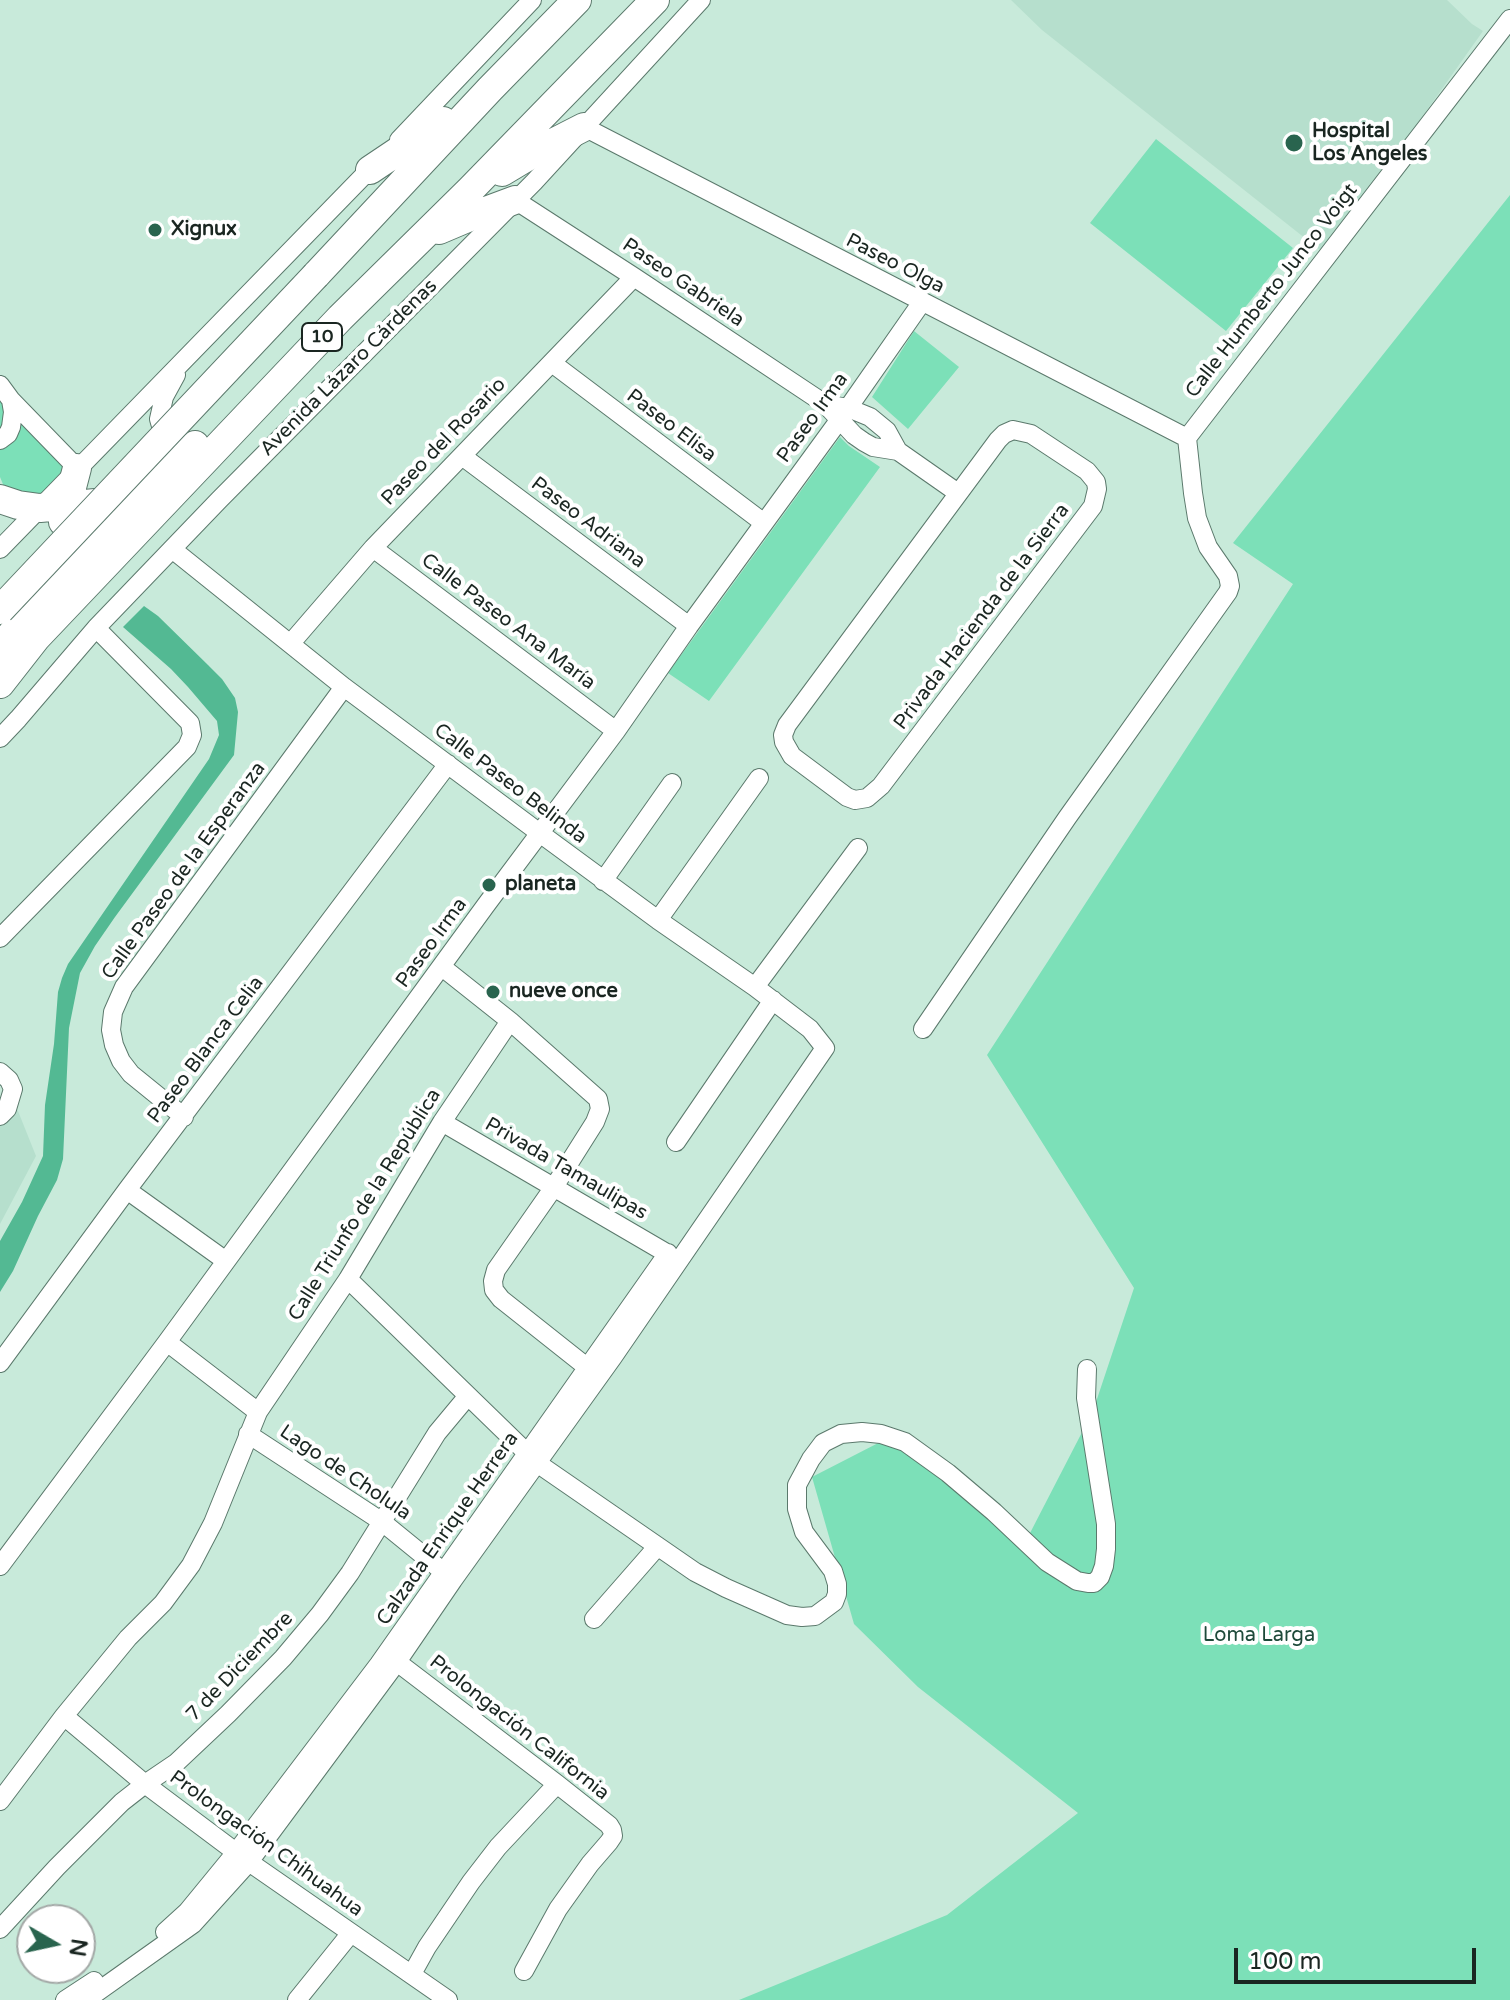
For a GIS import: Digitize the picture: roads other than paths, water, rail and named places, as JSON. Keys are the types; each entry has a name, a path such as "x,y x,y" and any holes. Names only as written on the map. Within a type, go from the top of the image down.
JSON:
{"highway":[{"name":"10","path":"0,610 577,0"},
{"name":"Avenida Lázaro Cárdenas","path":"0,684 36,638 340,318 655,0"},
{"path":"370,170 490,89"},
{"path":"470,190 584,127"},
{"path":"420,239 515,200"},
{"path":"0,649 45,591 138,499 299,343 340,318"},
{"path":"45,591 66,506 88,491 77,468"},
{"path":"0,499 18,505 66,506 138,499"},
{"path":"66,506 91,527 88,549"}],"street":[{"path":"0,549 66,506 77,468 532,0"},
{"name":"Avenida Lázaro Cárdenas","path":"0,738 96,628 515,200 701,0"},
{"name":"Calle Humberto Junco Voigt","path":"1187,438 1510,19"},
{"name":"Paseo Olga","path":"584,127 1187,438"},
{"name":"Paseo Gabriela","path":"515,200 843,414 864,442 873,447 898,451 958,493"},
{"name":"Paseo del Rosario","path":"291,643 373,548 634,277"},
{"name":"Paseo Irma","path":"0,1566 541,834 922,302"},
{"path":"193,349 164,397 159,419 168,439 181,445 195,445"},
{"name":"Paseo Elisa","path":"552,363 764,523"},
{"path":"6,393 77,468"},
{"path":"0,440 8,434 13,412 6,393"},
{"name":"Privada Hacienda de la Sierra","path":"1013,430 1026,431 1087,471 1096,482 1097,489 1089,513 881,786 867,798 855,800 792,756 783,735 793,715 958,493 998,440 1013,430"},
{"path":"923,1029 1067,818 1225,600 1230,586 1228,576 1208,547 1197,518 1187,438"},
{"name":"Paseo Adriana","path":"462,456 689,626"},
{"name":"Calle Paseo Ana María","path":"373,548 616,731"},
{"name":"Calle Paseo Belinda","path":"172,549 344,687 603,881 773,1000 810,1029 821,1042"},
{"path":"0,938 187,747 192,735 190,723 96,628"},
{"name":"Calle Paseo de la Esperanza","path":"184,1117 131,1074 121,1061 111,1030 113,1012 124,987 344,687"},
{"name":"Paseo Blanca Celia","path":"0,1363 448,764"},
{"path":"658,920 759,778"},
{"path":"603,881 672,783"},
{"path":"755,987 858,848"},
{"path":"442,967 510,1021 598,1099 600,1109 595,1122 496,1270 493,1281 494,1290 501,1299 588,1368"},
{"path":"676,1142 773,1000"},
{"name":"Calle Triunfo de la República","path":"0,1801 64,1716 128,1638 163,1603 191,1565 213,1523 258,1412 348,1279 442,1122 510,1021"},
{"name":"Calzada Enrique Herrera","path":"532,1459 588,1368 821,1042"},
{"name":"Calzada Enrique Herrera","path":"86,2000 193,1924 379,1664 448,1576 532,1459 613,1357 821,1042"},
{"path":"0,1072 13,1089 7,1109 0,1116"},
{"name":"Privada Tamaulipas","path":"442,1122 668,1254"},
{"path":"127,1190 226,1261"},
{"path":"348,1279 532,1459 695,1572 787,1615 802,1617 815,1616 834,1602 837,1584 833,1571 804,1532 797,1509 797,1485 823,1443 841,1434 881,1434 905,1442 971,1492 1047,1562 1077,1581 1094,1583 1104,1566 1106,1524 1086,1398 1087,1369"},
{"path":"167,1342 258,1412"},
{"name":"7 de Diciembre","path":"0,1929 122,1802 176,1763 283,1658 350,1573 437,1433 467,1397"},
{"name":"Lago de Cholula","path":"248,1434 381,1521 448,1576"},
{"path":"594,1619 657,1547"},
{"name":"Calzada Enrique Herrera","path":"65,2000 162,1935 243,1856 397,1662 448,1576"},
{"name":"Prolongación California","path":"397,1662 612,1830 613,1836 558,1909 524,1971"},
{"name":"Prolongación Chihuahua","path":"64,1716 145,1784 448,2000"},
{"path":"412,1974 471,1882 498,1847 557,1784"},
{"path":"297,2000 351,1933"}],"place":[{"name":"Hospital Los Angeles","path":"1294,143"},
{"name":"Xignux","path":"155,230"},
{"name":"planeta","path":"489,885"},
{"name":"nueve once","path":"493,992"}],"park label":[{"name":"Loma Larga","path":"1259,1636"}]}
